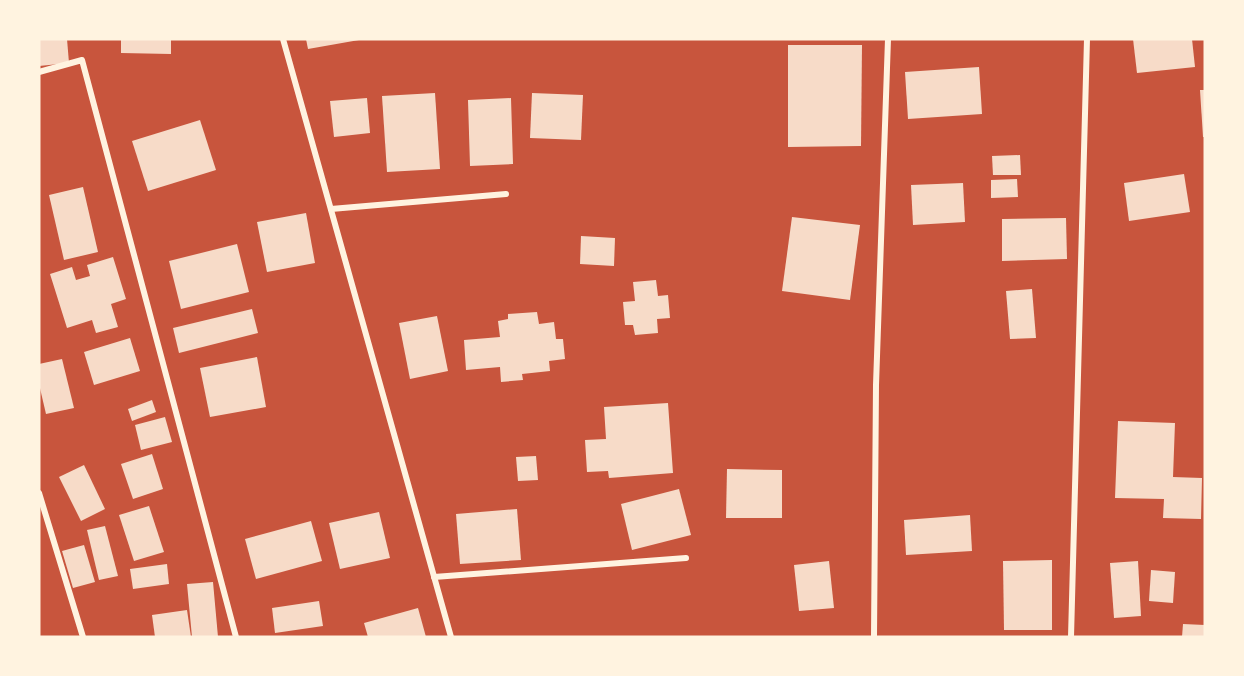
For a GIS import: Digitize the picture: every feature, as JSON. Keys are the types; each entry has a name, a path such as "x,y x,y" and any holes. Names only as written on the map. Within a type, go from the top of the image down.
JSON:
{"street":[{"path":"284,39 451,637"},
{"path":"874,637 876,385 888,39"},
{"path":"1071,637 1087,39"},
{"path":"39,72 82,60 236,637"},
{"path":"331,209 506,195"},
{"path":"39,493 83,637"},
{"path":"435,577 686,558"}],"building":[{"path":"39,39 67,39 69,63 39,66"},
{"path":"121,39 171,39 171,54 121,53"},
{"path":"306,39 359,39 359,40 308,49"},
{"path":"1133,39 1192,39 1195,67 1137,73"},
{"path":"788,45 862,45 861,146 788,147"},
{"path":"979,67 982,114 908,119 905,72"},
{"path":"1200,90 1205,90 1205,137 1203,137"},
{"path":"435,93 440,169 387,172 382,96"},
{"path":"532,93 583,95 581,140 530,138"},
{"path":"367,98 370,133 334,137 330,101"},
{"path":"511,98 513,164 470,166 468,100"},
{"path":"200,120 216,170 148,191 132,141"},
{"path":"1020,155 1021,175 993,175 992,156"},
{"path":"1184,174 1190,212 1129,221 1124,183"},
{"path":"1017,179 1018,197 991,198 991,180"},
{"path":"963,183 965,222 913,225 911,185"},
{"path":"83,187 98,252 64,260 49,195"},
{"path":"306,213 315,263 267,272 257,222"},
{"path":"792,217 860,225 850,300 782,291"},
{"path":"1066,218 1067,259 1002,261 1002,219"},
{"path":"581,236 615,238 614,266 580,264"},
{"path":"237,244 249,292 181,309 169,261"},
{"path":"113,257 126,299 111,304 118,327 96,333 92,320 67,328 50,274 72,267 76,280 90,276 87,265"},
{"path":"656,280 658,296 668,295 670,318 657,319 658,333 635,335 633,325 625,325 623,302 635,301 633,282"},
{"path":"1032,289 1036,338 1010,339 1006,291"},
{"path":"252,309 258,333 179,353 173,328"},
{"path":"537,312 539,324 554,322 556,339 563,339 565,359 549,361 550,371 522,374 523,380 501,382 500,367 466,370 464,340 500,337 498,321 508,319 508,314"},
{"path":"437,316 448,371 410,379 399,323"},
{"path":"130,338 140,371 94,385 84,352"},
{"path":"257,357 266,407 210,417 200,368"},
{"path":"62,359 74,408 46,414 39,384 39,364"},
{"path":"152,400 156,412 132,421 128,409"},
{"path":"668,403 673,473 609,478 608,471 587,472 585,440 606,439 604,407"},
{"path":"165,417 172,442 141,450 135,425"},
{"path":"1118,421 1175,423 1173,477 1202,478 1201,519 1163,518 1164,499 1115,498"},
{"path":"152,454 163,489 133,499 121,464"},
{"path":"536,456 538,480 518,481 516,457"},
{"path":"84,465 105,509 81,521 59,477"},
{"path":"727,469 782,470 782,518 726,518"},
{"path":"679,489 691,535 632,550 621,504"},
{"path":"149,506 164,552 134,561 119,515"},
{"path":"517,509 521,560 460,564 456,514"},
{"path":"379,512 390,558 340,569 329,523"},
{"path":"970,515 972,551 906,555 904,520"},
{"path":"311,521 322,561 256,579 245,539"},
{"path":"105,526 118,576 99,580 87,530"},
{"path":"84,545 95,582 73,588 62,551"},
{"path":"1052,560 1052,630 1004,630 1003,561"},
{"path":"829,561 834,608 799,611 794,565"},
{"path":"1138,561 1141,616 1114,618 1110,563"},
{"path":"167,564 169,584 133,589 130,569"},
{"path":"1151,570 1175,572 1173,603 1149,601"},
{"path":"213,582 218,637 192,637 187,584"},
{"path":"319,601 323,626 275,633 272,608"},
{"path":"418,608 426,637 368,637 364,623"},
{"path":"187,610 191,637 155,637 152,615"},
{"path":"1183,624 1205,625 1205,637 1182,637"}]}
